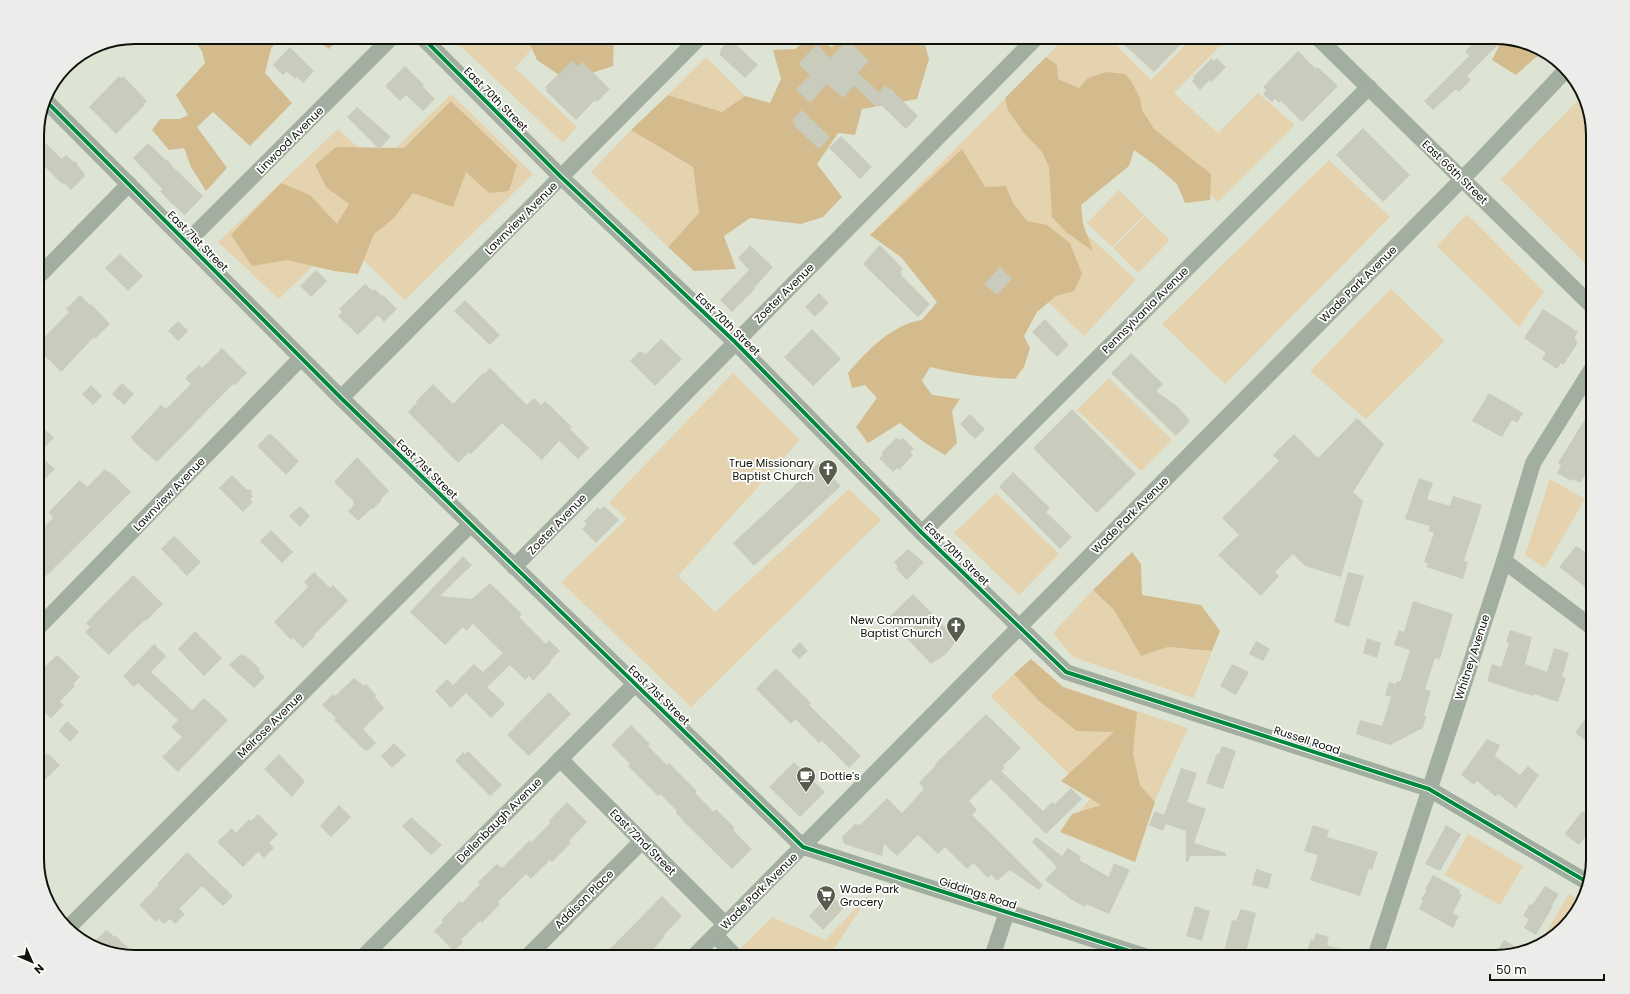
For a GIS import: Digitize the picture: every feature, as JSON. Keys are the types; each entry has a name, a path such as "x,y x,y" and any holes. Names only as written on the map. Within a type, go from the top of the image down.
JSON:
{"street":[{"name":"Linwood Avenue","path":"187,242 385,44"},
{"name":"East 70th Street","path":"429,44 562,177 735,342 922,533 1019,627"},
{"name":"Lawnview Avenue","path":"341,398 693,44"},
{"name":"Zoeter Avenue","path":"514,568 1030,44"},
{"name":"East 66th Street","path":"1324,44 1586,300"},
{"name":"Wade Park Avenue","path":"700,950 1462,179 1562,74"},
{"name":"Pennsylvania Avenue","path":"922,533 1368,87"},
{"name":"East 71st Street","path":"49,104 341,398 514,568 803,847"},
{"path":"44,271 129,184"},
{"name":"Lawnview Avenue","path":"44,622 301,358"},
{"name":"Whitney Avenue","path":"1377,950 1504,561 1532,463 1586,378"},
{"name":"Melrose Avenue","path":"71,924 470,524"},
{"path":"1504,561 1586,623"},
{"name":"Russell Road","path":"1019,627 1066,672 1429,789 1584,880"},
{"name":"Dellenbaugh Avenue","path":"370,950 635,684"},
{"name":"East 72nd Street","path":"560,759 642,841 720,930 732,950"},
{"name":"Addison Place","path":"534,950 642,841"},
{"name":"Giddings Road","path":"803,847 1126,950"},
{"path":"994,950 1008,912"}],"shaded area":[{"path":"196,44 274,44 271,49 265,73 292,103 250,146 213,112 197,127 227,168 206,191 191,167 184,148 169,150 152,130 160,119 180,119 188,115 176,95 205,63 202,51"},
{"path":"322,44 334,44 329,49"},
{"path":"458,44 527,44 532,49 515,68 577,127 563,143"},
{"path":"529,44 614,44 613,66 568,81 537,60"},
{"path":"801,44 825,44 832,47 835,44 925,44 929,59 917,99 862,109 855,135 838,133 817,164 842,197 823,217 801,224 750,218 724,236 736,269 694,271 668,247 699,213 693,167 631,130 668,95 722,112 745,96 770,103 781,79 773,50 795,49"},
{"path":"1059,44 1115,44 1151,80 1186,44 1222,44 1174,93 1218,133 1258,93 1295,125 1218,202 1121,112 1060,209 1136,280 1084,336 990,247 942,297 875,230"},
{"path":"1500,44 1519,47 1540,55 1516,75 1492,60"},
{"path":"706,57 745,96 722,112 668,95"},
{"path":"1046,57 1057,65 1058,79 1079,88 1088,78 1106,72 1125,74 1131,81 1140,98 1142,110 1154,129 1211,174 1210,200 1185,203 1177,184 1155,165 1134,150 1129,166 1081,205 1083,224 1093,251 1066,232 1052,217 1049,167 1042,152 1023,132 1008,110 1005,98"},
{"path":"451,94 533,174 405,300 341,239 279,299 218,242 338,129 378,166"},
{"path":"1579,99 1586,129 1586,264 1501,179"},
{"path":"451,101 517,165 509,191 489,193 466,172 453,207 413,193 393,219 374,234 358,274 334,271 287,260 252,266 231,235 281,183 310,195 337,224 349,204 326,187 315,165 336,147 404,148"},
{"path":"631,130 693,167 699,213 668,247 591,172"},
{"path":"962,149 985,187 1006,186 1013,203 1027,221 1047,225 1070,243 1082,274 1074,291 1056,296 1037,312 1024,336 1030,348 1024,367 1015,379 993,378 951,372 930,367 922,381 932,395 960,399 952,411 957,443 945,455 925,443 900,423 868,443 856,427 877,398 865,385 852,388 848,373 863,356 881,340 900,327 922,320 937,302 901,257 870,235"},
{"path":"1329,160 1390,217 1225,384 1162,324"},
{"path":"1119,190 1144,215 1112,247 1087,223"},
{"path":"1467,214 1544,292 1519,327 1437,246"},
{"path":"1145,216 1170,240 1138,273 1113,248"},
{"path":"1391,289 1445,341 1366,419 1310,371"},
{"path":"733,373 800,440 678,576 715,612 849,489 881,520 691,707 561,582 627,519 609,502"},
{"path":"1109,378 1172,440 1141,471 1077,410"},
{"path":"1550,479 1585,499 1545,568 1525,555"},
{"path":"996,493 1059,554 1019,595 954,533"},
{"path":"1132,552 1141,564 1142,595 1201,605 1220,631 1212,651 1168,647 1141,656 1114,610 1093,590"},
{"path":"1093,590 1114,610 1141,656 1168,647 1212,651 1194,698 1073,657 1053,633"},
{"path":"1031,659 1063,687 1188,728 1132,850 1064,829 1092,797 990,696"},
{"path":"1031,659 1063,687 1137,712 1133,754 1140,785 1155,802 1135,862 1060,832 1072,814 1101,805 1061,781 1114,732 1077,731 1039,701 1014,674"},
{"path":"1468,834 1523,866 1500,905 1445,875"},
{"path":"870,894 834,950 740,949 772,917 825,940"},
{"path":"1569,894 1577,899 1567,915 1544,936"}],"building":[{"path":"725,44 735,44 758,65 745,78 719,54 721,51 720,50"},
{"path":"817,44 830,58 844,44 852,44 869,61 858,73 879,92 885,85 890,90 891,89 918,116 906,129 880,104 877,107 854,86 843,98 827,84 810,103 796,89 810,75 798,64"},
{"path":"1124,44 1181,44 1154,72"},
{"path":"1472,44 1495,44 1497,46 1467,76 1471,80 1459,92 1456,89 1433,110 1424,101 1469,56 1465,51"},
{"path":"290,47 314,71 303,83 297,77 295,79 287,71 283,75 273,65"},
{"path":"1298,51 1316,69 1317,67 1321,70 1338,86 1302,122 1281,101 1279,103 1275,99 1272,102 1263,94 1266,90 1263,87"},
{"path":"1212,58 1214,61 1216,58 1226,67 1212,82 1210,80 1200,90 1192,81 1195,78 1193,77"},
{"path":"572,61 578,66 582,62 610,89 597,102 595,100 576,120 545,90 547,89 545,87"},
{"path":"405,66 424,85 422,86 435,99 423,111 406,95 400,101 385,86"},
{"path":"119,76 121,78 123,76 147,101 144,104 145,105 116,134 89,107"},
{"path":"357,107 390,136 390,138 379,149 347,117"},
{"path":"802,110 830,137 819,149 794,126 796,124 792,120"},
{"path":"1363,128 1410,175 1383,202 1336,155"},
{"path":"841,136 872,167 860,179 829,148"},
{"path":"44,142 62,159 66,155 72,161 77,162 77,165 85,174 85,176 71,190 64,183 63,184 44,166"},
{"path":"148,143 169,161 173,167 203,196 185,215 170,202 160,191 162,189 133,158"},
{"path":"750,245 773,267 754,288 755,289 732,312 720,300 749,270 738,258"},
{"path":"880,245 903,269 900,272 902,274 901,275 930,304 918,317 863,264"},
{"path":"120,254 143,276 128,291 105,268"},
{"path":"1000,267 1012,279 997,295 984,284"},
{"path":"316,270 327,281 311,297 300,286"},
{"path":"365,284 373,291 375,289 382,296 383,295 397,309 384,322 378,315 358,335 338,316 342,312 339,309"},
{"path":"819,293 829,303 815,317 805,307"},
{"path":"80,295 110,324 95,339 94,337 61,372 44,355 44,338 69,312 66,309"},
{"path":"465,300 500,335 490,345 454,311"},
{"path":"1543,309 1578,332 1574,338 1578,343 1563,365 1561,363 1557,369 1542,359 1546,353 1524,338"},
{"path":"1045,319 1069,345 1057,357 1032,332"},
{"path":"178,321 188,331 178,341 168,331"},
{"path":"812,329 841,359 813,386 784,357"},
{"path":"661,339 682,359 655,386 630,361 640,351 646,354"},
{"path":"222,348 247,373 235,385 233,384 157,462 136,444 131,437 161,405 166,409 191,384 185,378 199,365 202,368"},
{"path":"1131,353 1163,384 1156,391 1178,407 1190,421 1176,436 1111,373"},
{"path":"490,368 527,405 534,398 541,405 545,401 572,427 570,429 589,448 578,459 559,441 542,460 502,423 471,454 469,452 458,463 408,412 417,402 416,401 433,384 453,404 483,373 484,374"},
{"path":"122,383 134,394 124,405 112,394"},
{"path":"91,385 102,396 93,405 82,394"},
{"path":"1489,393 1523,413 1517,423 1512,420 1502,437 1472,421"},
{"path":"1072,409 1136,474 1097,513 1033,448"},
{"path":"970,414 985,429 975,439 960,424"},
{"path":"1357,418 1384,444 1353,492 1363,501 1341,577 1305,566 1293,554 1275,572 1279,576 1261,596 1218,555 1239,535 1222,518 1279,461 1273,455 1294,434 1318,458"},
{"path":"1586,420 1586,474 1580,483 1573,479 1571,481 1557,473 1561,465 1558,463"},
{"path":"44,429 54,438 44,448"},
{"path":"269,434 272,435 299,461 286,475 257,446"},
{"path":"896,438 901,440 903,438 914,449 910,452 913,455 899,470 897,468 893,472 879,458 883,455 881,453"},
{"path":"357,457 389,491 373,509 372,508 358,521 348,511 354,505 354,502 334,482"},
{"path":"44,459 55,469 44,480"},
{"path":"819,463 841,486 754,566 733,543"},
{"path":"105,469 131,492 44,578 44,527 53,518 49,512 80,480 87,487"},
{"path":"1013,472 1050,508 1046,512 1072,537 1060,549 999,487"},
{"path":"232,475 246,489 252,490 251,494 253,496 250,499 253,502 243,512 219,488"},
{"path":"1419,478 1433,483 1427,499 1450,506 1453,496 1482,505 1464,561 1468,562 1463,579 1426,567 1428,563 1424,562 1434,533 1428,531 1430,526 1405,519"},
{"path":"300,506 310,516 300,527 289,516"},
{"path":"604,506 619,520 596,543 582,529 587,524 584,521 598,507 600,510"},
{"path":"271,530 293,552 282,563 260,541"},
{"path":"174,536 201,562 187,576 161,549"},
{"path":"1576,546 1584,551 1586,553 1586,588 1559,567"},
{"path":"908,549 924,562 907,580 896,569 898,567 894,562"},
{"path":"463,556 472,565 440,596 472,599 490,583 522,614 519,617 546,644 549,640 560,651 533,681 529,676 525,680 510,665 487,687 505,704 491,718 466,693 451,708 435,691 447,679 453,685 474,664 483,672 503,653 473,624 466,631 463,627 445,645 410,612"},
{"path":"314,572 330,588 333,585 348,601 303,648 293,638 291,640 274,622 308,587 304,582"},
{"path":"1348,572 1364,576 1349,627 1334,622"},
{"path":"133,575 163,604 109,655 85,632 90,627 86,623"},
{"path":"913,594 946,628 945,629 956,641 945,655 931,664 902,633 900,635 886,620"},
{"path":"1413,601 1453,614 1440,659 1435,658 1425,689 1431,691 1424,715 1426,716 1423,728 1390,745 1356,734 1360,720 1382,726 1391,697 1385,695 1389,682 1396,684 1397,681 1400,682 1410,650 1394,645 1399,630 1404,632"},
{"path":"1510,630 1532,637 1525,664 1547,672 1554,648 1569,653 1562,677 1566,678 1558,702 1534,694 1533,696 1487,681 1492,664 1501,667 1509,643 1506,642"},
{"path":"195,631 222,658 204,676 178,649"},
{"path":"1367,638 1381,643 1377,658 1363,653"},
{"path":"1256,641 1270,649 1263,661 1249,654"},
{"path":"800,642 808,651 799,659 791,651"},
{"path":"154,644 166,656 151,672 192,710 204,698 228,720 178,772 162,757 182,737 171,727 178,720 138,683 134,687 123,676"},
{"path":"241,654 243,656 245,655 260,669 259,671 265,677 254,688 229,665"},
{"path":"57,655 80,677 73,684 75,686 60,701 64,705 51,718 44,712 44,667"},
{"path":"1232,664 1249,672 1236,695 1220,686"},
{"path":"776,668 811,703 809,705 861,756 849,768 822,741 819,743 795,719 791,724 756,689"},
{"path":"354,678 364,686 366,684 376,695 375,697 384,708 363,729 376,743 367,751 366,749 365,751 334,720 336,718 322,705 333,694 335,696"},
{"path":"549,692 571,714 529,756 507,735"},
{"path":"986,714 1021,748 1003,766 1005,768 1001,771 1043,811 1052,802 1055,804 1071,788 1082,799 1046,834 991,779 969,801 977,810 972,815 1043,885 1039,890 1010,870 997,881 991,875 988,878 973,863 967,869 945,847 938,854 918,835 897,856 884,844 882,856 844,844 842,837 855,824 860,825 887,798 902,813 924,789 919,783 936,765 935,764"},
{"path":"1586,718 1586,741 1575,733"},
{"path":"67,721 79,732 70,742 59,731"},
{"path":"631,725 650,744 648,746 667,765 669,763 697,791 695,793 714,812 716,809 735,828 733,830 752,849 732,869 683,821 676,813 677,811 660,794 658,796 628,766 630,764 611,745"},
{"path":"1487,739 1500,745 1495,756 1520,775 1528,766 1539,775 1516,808 1498,794 1496,797 1477,781 1474,785 1461,775"},
{"path":"394,743 406,755 392,768 381,756"},
{"path":"1222,746 1236,751 1223,789 1206,783 1217,753 1219,754"},
{"path":"468,751 502,785 490,796 455,761 463,752 465,754"},
{"path":"47,753 60,765 44,781 44,756"},
{"path":"279,754 305,781 292,797 264,769"},
{"path":"794,762 825,792 800,817 769,787"},
{"path":"1181,768 1197,773 1187,802 1206,809 1194,843 1226,853 1226,856 1190,856 1188,862 1186,861 1186,831 1166,824 1163,831 1149,825 1155,811 1164,815"},
{"path":"567,802 587,822 569,841 571,843 552,862 550,860 531,879 526,874 498,902 500,904 482,923 480,921 461,940 463,942 455,950 453,950 434,931 443,922 441,920 460,901 462,903 480,884 478,882 497,864 502,868 530,840 532,842 550,823 549,821"},
{"path":"339,805 351,817 331,837 320,826"},
{"path":"1583,811 1585,812 1586,811 1586,836 1579,845 1565,834 1580,814"},
{"path":"258,814 278,834 269,843 274,848 264,858 258,852 243,867 217,842 232,828 236,833 249,819 251,821"},
{"path":"411,817 442,845 431,855 402,826"},
{"path":"1313,825 1329,830 1327,837 1378,852 1372,870 1369,869 1360,896 1310,880 1318,855 1304,851"},
{"path":"1446,825 1461,834 1440,871 1425,864"},
{"path":"1036,837 1062,856 1068,848 1081,857 1079,860 1109,877 1114,863 1130,870 1109,914 1086,904 1085,907 1072,900 1045,880 1057,867 1032,842"},
{"path":"187,852 233,896 223,906 202,886 179,909 185,914 175,924 170,919 164,924 159,919 156,922 139,905 159,885 157,884"},
{"path":"1256,869 1272,874 1268,889 1252,885"},
{"path":"1433,875 1460,890 1459,893 1462,895 1453,913 1459,916 1453,928 1419,909 1423,901 1421,900 1427,890 1425,889"},
{"path":"1545,886 1559,894 1536,935 1524,928 1529,919 1523,916 1530,904 1532,905"},
{"name":"Wade Park Grocery","path":"830,894 844,908 823,930 809,916"},
{"path":"662,896 682,916 652,950 609,950"},
{"path":"1195,906 1210,911 1202,941 1186,936"},
{"path":"1241,909 1256,913 1247,950 1224,950 1232,920 1236,921"},
{"path":"106,930 115,937 116,936 130,950 111,947 96,940"},
{"path":"1316,933 1329,937 1327,945 1343,950 1307,950 1311,939 1314,940"},
{"path":"1504,940 1517,947 1507,949 1498,950"}],"cycle path":[{"path":"429,44 561,177 735,342 922,533 1066,672 1429,789 1584,880"},
{"path":"49,104 341,398 803,847 1126,950"}],"place":[{"name":"True Missionary Baptist Church","path":"828,486"},
{"name":"New Community Baptist Church","path":"956,643"},
{"name":"Dottie's","path":"806,793"},
{"name":"Wade Park Grocery","path":"826,912"}]}
